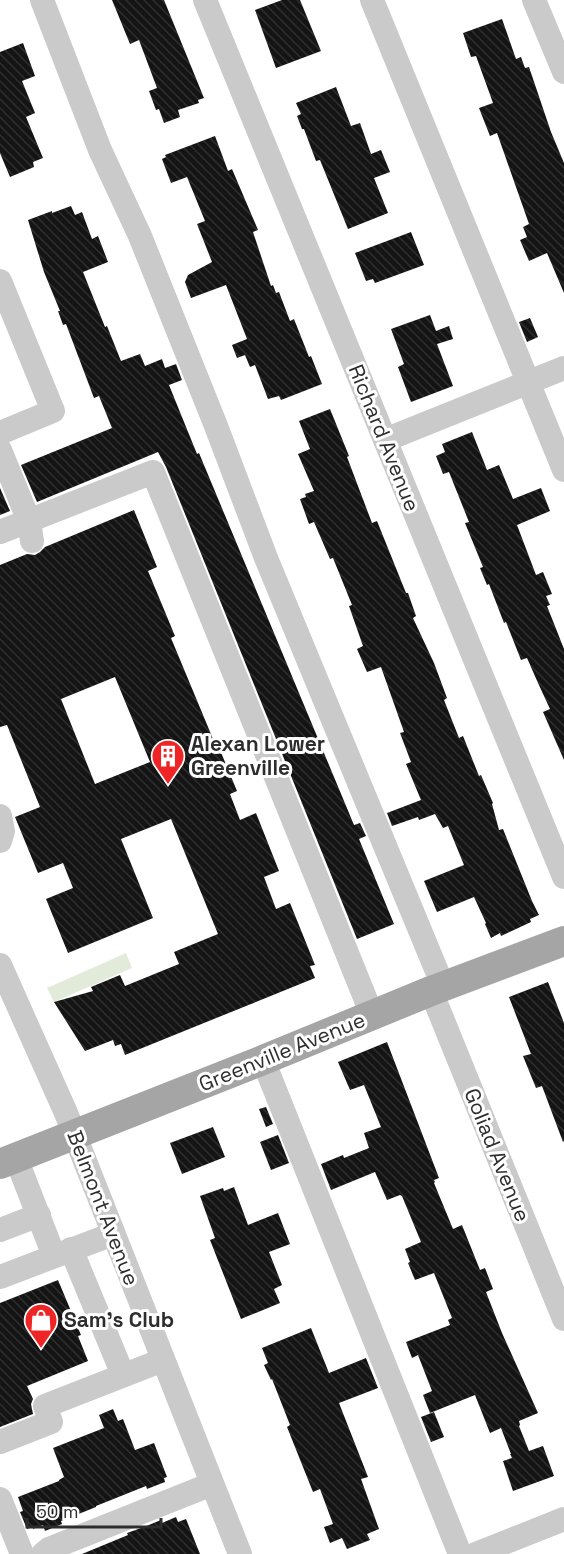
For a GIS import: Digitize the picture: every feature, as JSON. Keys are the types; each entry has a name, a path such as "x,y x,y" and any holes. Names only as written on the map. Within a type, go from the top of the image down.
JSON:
{"main road":[{"name":"Greenville Avenue","path":"8,1161 437,989 564,941"}],"street":[{"name":"Goliad Avenue","path":"42,0 100,150 144,246 216,426 564,1319"},
{"name":"Richard Avenue","path":"205,0 564,877"},
{"path":"372,0 564,470"},
{"path":"534,0 564,72"},
{"path":"0,280 53,411 0,433"},
{"path":"385,440 564,368"},
{"path":"0,450 16,526"},
{"path":"16,526 153,472 372,1015"},
{"path":"0,480 16,526"},
{"path":"0,816 3,831 0,841"},
{"name":"Belmont Avenue","path":"0,965 66,1113 240,1554"},
{"path":"263,1060 460,1554"},
{"path":"8,1161 63,1253 123,1376"},
{"path":"0,1230 39,1215"},
{"path":"0,1277 113,1234"},
{"path":"0,1442 51,1422 45,1407 163,1360"},
{"path":"43,1554 49,1549 212,1484"},
{"path":"0,1499 21,1554"},
{"path":"476,1554 564,1519"}],"green space":[{"path":"126,953 132,968 54,1002 47,988"}],"building":[{"path":"112,0 164,0 204,98 198,100 199,103 178,110 180,117 164,123 159,109 156,110 149,91 157,88 139,40 130,44"},
{"path":"282,0 300,0 321,51 276,68 255,10"},
{"path":"502,19 516,59 521,57 525,68 529,67 564,163 564,293 547,253 529,261 520,240 527,237 523,227 529,224 497,133 490,136 479,108 493,103 476,56 471,57 463,33"},
{"path":"23,43 35,76 22,81 35,113 26,117 43,158 33,162 34,167 10,177 0,153 0,52"},
{"path":"336,87 351,126 360,123 371,154 381,150 390,172 374,178 388,213 348,229 320,160 316,161 297,116 301,114 296,103"},
{"path":"215,136 228,171 232,169 258,230 253,232 271,286 273,285 276,293 279,292 290,321 294,319 322,384 281,400 279,396 268,399 255,365 250,367 245,355 237,358 232,345 247,339 226,285 191,298 185,282 188,275 212,262 197,224 205,221 187,177 171,183 162,159 166,157 165,155"},
{"path":"71,206 75,215 82,212 92,239 98,236 108,262 83,272 121,361 140,354 145,366 162,359 165,368 176,364 182,380 169,385 354,825 360,823 366,836 359,839 394,924 357,939 158,452 37,502 21,465 112,428 99,396 94,398 66,324 63,325 28,220"},
{"path":"411,232 424,265 375,283 373,279 366,281 355,253"},
{"path":"430,315 436,331 449,326 453,339 437,344 453,386 411,402 398,367 404,364 391,329"},
{"path":"530,318 538,337 527,342 519,322"},
{"path":"330,409 372,523 377,521 406,593 408,593 416,616 413,618 434,663 447,698 444,700 459,738 463,736 479,776 481,775 493,803 499,830 503,829 539,915 530,919 531,922 501,936 500,933 491,938 474,897 437,912 424,881 464,865 448,826 443,828 435,814 392,826 387,813 421,800 406,764 411,762 400,733 404,732 381,667 367,672 357,649 363,646 349,606 352,605 333,558 330,559 314,522 309,524 300,499 306,497 305,494 314,491 298,454 310,449 299,421"},
{"path":"472,432 487,470 499,465 513,499 541,488 550,511 517,525 536,575 543,572 552,594 546,596 550,605 547,606 564,649 564,760 543,712 550,709 527,658 521,660 506,622 504,623 489,584 487,585 480,568 483,567 465,523 469,522 449,472 443,474 436,456 445,452 442,444"},
{"path":"0,488 10,511 0,515"},
{"name":"Alexan Lower Greenville","path":"134,510 157,567 148,571 175,636 171,638 237,791 230,794 240,820 256,813 279,871 264,877 276,909 290,903 315,965 310,966 315,978 125,1055 121,1044 115,1046 113,1040 85,1051 54,1002 93,991 91,987 120,975 125,986 179,964 174,952 218,934 171,819 121,839 153,918 68,953 46,899 73,888 63,863 38,873 15,817 40,807 7,725 0,727 0,565 27,554 35,555 45,547","holes":["115,677 150,762 95,784 61,699"]},
{"path":"548,982 564,1023 563,1142 542,1086 536,1088 523,1056 531,1054 509,997"},
{"path":"387,1042 439,1178 434,1180 434,1183 453,1229 462,1225 480,1270 485,1268 493,1289 486,1292 538,1413 519,1421 519,1426 529,1451 543,1446 554,1476 513,1491 503,1461 512,1458 501,1428 490,1433 475,1395 430,1413 423,1395 432,1391 418,1355 412,1358 406,1342 450,1325 448,1320 452,1318 434,1273 415,1280 408,1263 410,1262 405,1249 421,1242 402,1196 387,1200 375,1172 331,1190 321,1164 369,1148 364,1133 381,1127 364,1085 350,1090 338,1062"},
{"path":"266,1107 273,1124 266,1127 259,1109"},
{"path":"213,1127 225,1157 182,1174 170,1143"},
{"path":"278,1135 289,1163 271,1170 260,1142"},
{"path":"234,1187 248,1225 278,1213 290,1244 269,1252 282,1285 274,1289 280,1303 241,1319 210,1240 215,1238 200,1196 223,1188 224,1191"},
{"name":"Sam's Club","path":"58,1280 81,1335 78,1336 88,1361 27,1386 33,1399 31,1404 33,1414 0,1427 0,1303"},
{"path":"311,1328 329,1373 366,1358 378,1388 339,1403 368,1477 361,1479 379,1529 367,1534 370,1540 347,1549 342,1538 330,1543 324,1527 333,1524 320,1489 313,1492 287,1427 290,1425 264,1365 268,1363 262,1348"},
{"path":"113,1409 118,1421 123,1419 135,1450 154,1443 167,1477 164,1478 165,1482 147,1489 146,1486 96,1506 61,1521 62,1524 45,1531 43,1525 27,1529 20,1512 23,1511 18,1497 64,1477 53,1448 104,1428 99,1415"},
{"path":"434,1412 444,1437 431,1442 421,1417"},
{"path":"176,1517 178,1522 186,1519 200,1554 82,1554 128,1535 127,1533 161,1520 162,1523"}],"place":[{"name":"Alexan Lower Greenville","path":"168,785"},
{"name":"Sam's Club","path":"41,1349"}]}
